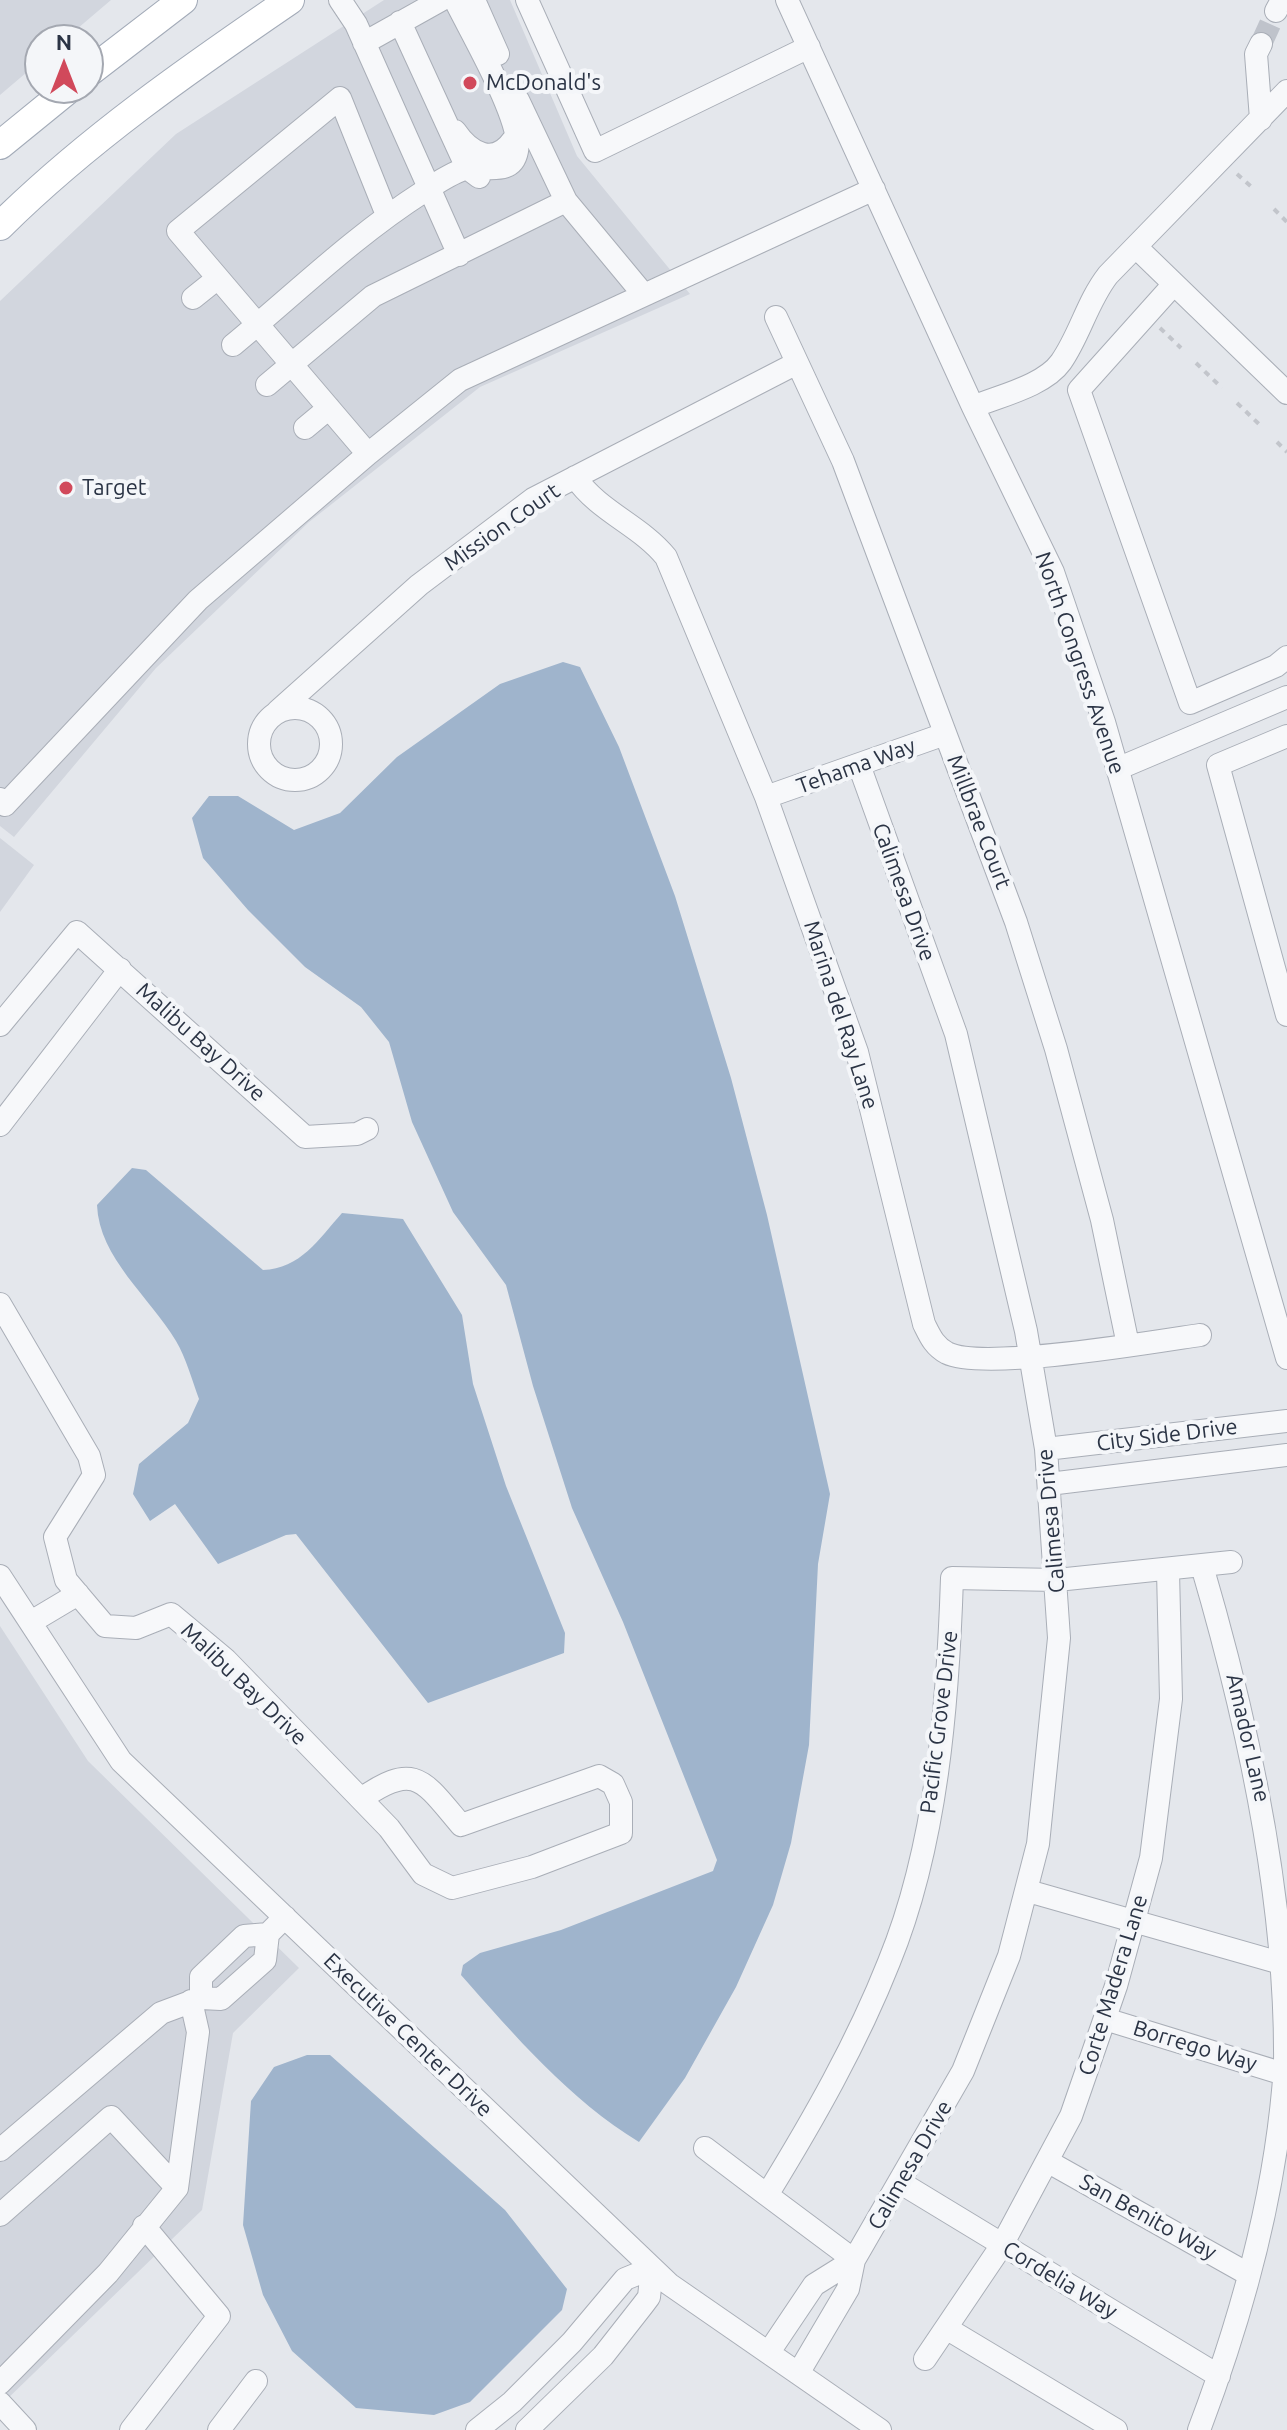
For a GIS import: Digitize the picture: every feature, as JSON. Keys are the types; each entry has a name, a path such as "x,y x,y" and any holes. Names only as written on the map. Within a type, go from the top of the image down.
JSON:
{"main road":[{"path":"104,61 183,0"},
{"path":"216,51 261,0"},
{"path":"0,226 32,194 111,130 290,0"},
{"path":"0,145 50,104"}],"street":[{"path":"340,0 364,43 459,255"},
{"path":"364,43 441,0"},
{"path":"455,0 514,120 566,201 644,295"},
{"path":"400,22 467,168 485,181 508,177 524,165 524,132 474,0"},
{"path":"527,0 595,151 809,47"},
{"name":"North Congress Avenue","path":"787,0 973,407 1053,572 1117,769 1287,1358"},
{"path":"1261,44 1256,54 1261,119"},
{"path":"973,407 1048,375 1060,363 1095,292 1287,91"},
{"path":"368,454 178,231 340,98 387,215"},
{"path":"442,114 467,148 483,154 499,153 524,132"},
{"path":"233,345 355,238 429,188 467,168"},
{"path":"0,799 5,805 198,600 368,454 460,380 874,189"},
{"path":"267,385 373,296 566,201"},
{"path":"1136,247 1287,393"},
{"path":"193,298 218,278"},
{"path":"1174,284 1079,390 1190,703 1276,666 1287,657"},
{"name":"Millbrae Court","path":"776,317 843,461 1016,922 1056,1049 1102,1220 1128,1345"},
{"name":"Mission Court","path":"278,711 419,585 533,499 797,363"},
{"path":"305,428 329,408"},
{"name":"Marina del Ray Lane","path":"575,477 589,498 651,538 666,557 766,797 857,1052 924,1324 935,1346 949,1354 972,1358 1031,1356 1200,1335"},
{"path":"1117,769 1287,697"},
{"name":"Tehama Way","path":"766,797 945,734"},
{"path":"1287,736 1218,765 1287,1015"},
{"name":"Calimesa Drive","path":"799,2372 848,2289 854,2260 963,2071 1009,1956 1038,1844 1052,1731 1059,1638 1046,1449 1031,1356 956,1034 859,765"},
{"name":"Malibu Bay Drive","path":"0,1025 77,932 305,1137 357,1134 367,1129"},
{"name":"Malibu Bay Drive","path":"0,1125 120,969"},
{"name":"Malibu Bay Drive","path":"0,1304 89,1456 94,1475 55,1537 66,1580 105,1626 136,1628 171,1614 226,1660 361,1799 389,1828 423,1874 452,1888 532,1867 621,1833 623,1816 613,1784 599,1776 461,1825 433,1792 416,1779 401,1777 387,1781 361,1799"},
{"name":"City Side Drive","path":"1046,1449 1287,1421"},
{"path":"1185,1433 1190,1466"},
{"path":"1100,1443 1104,1477"},
{"name":"City Side Drive","path":"1049,1484 1287,1455"},
{"name":"Pacific Grove Drive","path":"767,2195 809,2126 890,1960 920,1860 938,1768 949,1665 952,1578 1057,1580 1168,1571 1231,1562"},
{"name":"Amador Lane","path":"1199,2430 1219,2376 1248,2274 1276,2152 1284,2074 1284,1964 1271,1849 1254,1752 1202,1566"},
{"name":"Corte Madera Lane","path":"925,2359 1002,2245 1071,2116 1105,2019 1151,1858 1171,1699 1168,1571"},
{"name":"Executive Center Drive","path":"0,1576 121,1761 669,2284 880,2430"},
{"path":"31,1622 78,1594"},
{"path":"1028,1891 1284,1964"},
{"path":"0,2150 161,2013 196,2000 221,1999 265,1960 268,1934 285,1917"},
{"path":"0,2383 70,2315 177,2188 198,2032 196,2000 201,1977 244,1936 268,1934"},
{"name":"Borrego Way","path":"1105,2019 1284,2074"},
{"path":"0,2215 111,2117 177,2188"},
{"path":"705,2148 854,2260"},
{"name":"San Benito Way","path":"1047,2161 1248,2274"},
{"name":"Cordelia Way","path":"901,2183 1219,2376"},
{"path":"131,2430 219,2316 144,2226"},
{"name":"Calimesa Drive","path":"769,2352 811,2289 854,2260"},
{"path":"477,2430 512,2402 572,2342 625,2279 652,2268 649,2297 603,2356 527,2430"},
{"path":"811,2289 839,2305"},
{"path":"946,2328 1116,2430"},
{"path":"229,2427 256,2381"},
{"path":"0,2403 25,2430"}],"path":[{"path":"1237,174 1254,189"},
{"path":"1274,209 1287,222"},
{"path":"1156,324 1181,348"},
{"path":"1196,363 1222,388"},
{"path":"1237,403 1261,426"},
{"path":"1277,442 1287,452"}],"shaded area":[{"path":"0,0 111,0 83,24 24,24 24,75 0,95"},
{"path":"384,0 510,0 577,156 690,294 480,387 309,522 156,668 14,837 0,826 0,301 176,134"},
{"path":"0,838 34,865 0,912"},
{"path":"0,1626 88,1761 299,1968 233,2033 202,2210 0,2406"}],"water":[{"path":"563,662 580,667 619,747 675,896 731,1078 767,1215 830,1494 818,1564 809,1745 791,1843 773,1905 736,1987 685,2078 639,2142 590,2107 544,2065 461,1975 463,1965 480,1953 561,1930 713,1871 717,1860 623,1622 572,1508 533,1386 506,1285 453,1212 412,1122 389,1042 361,1007 305,967 248,910 203,858 192,818 209,796 238,796 294,830 340,813 397,757 500,684"},
{"path":"132,1168 146,1170 263,1270 288,1264 308,1251 342,1213 403,1219 462,1315 473,1384 506,1486 565,1633 564,1653 428,1703 296,1534 286,1535 218,1564 175,1504 150,1521 133,1494 139,1464 188,1423 199,1399 176,1341 116,1260 100,1224 97,1205"},
{"path":"307,2055 330,2055 505,2210 567,2289 562,2310 470,2402 434,2415 356,2408 292,2351 263,2295 243,2225 251,2101 274,2067"}],"tunnel":[{"path":"1261,44 1276,11"}],"place":[{"name":"McDonald's","path":"470,83"},
{"name":"Target","path":"66,488"}]}
